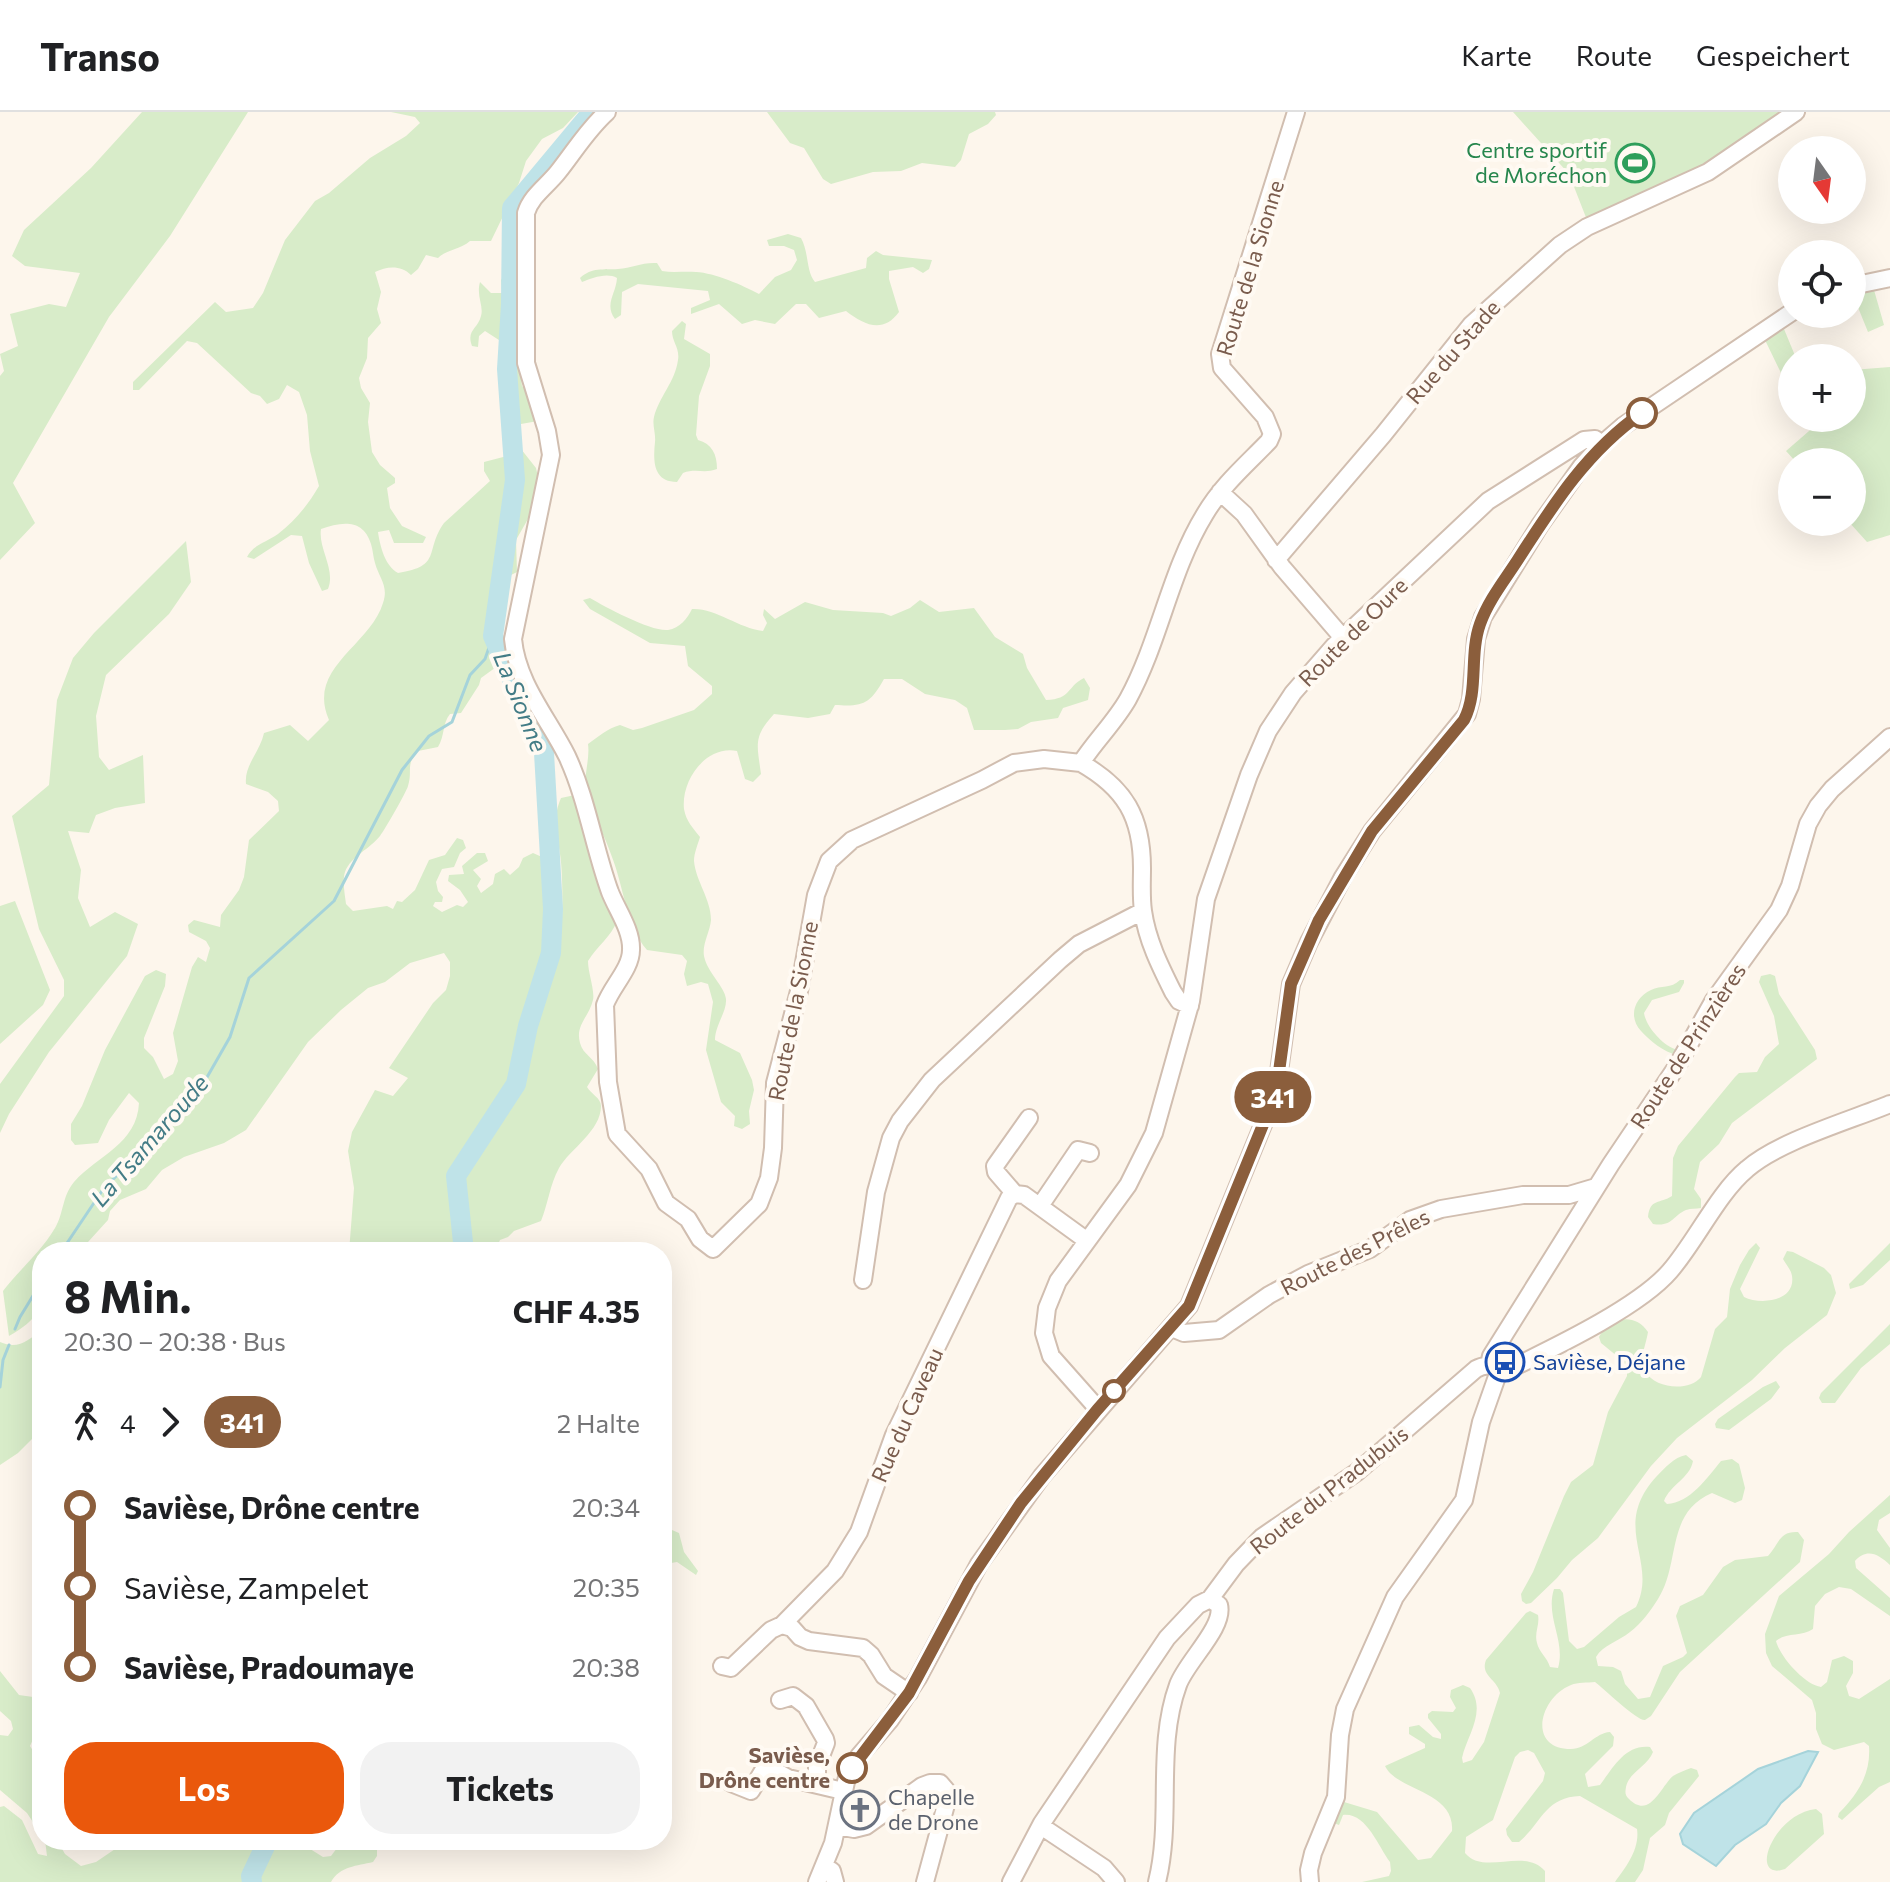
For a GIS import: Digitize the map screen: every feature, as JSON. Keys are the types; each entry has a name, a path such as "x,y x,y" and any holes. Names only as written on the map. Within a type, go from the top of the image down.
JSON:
{"street":[{"name":"Route de la Sionne","path":"607,112 532,200 526,213 526,363 547,431 551,462 513,639 520,670 566,755 576,780 598,855 631,944 629,961 605,1005 608,1082 617,1134 619,1140 649,1169 666,1203 688,1219 708,1248 713,1249 759,1204 769,1178 775,1083 799,991 816,895 829,861 852,840 1014,763 1035,759 1081,763 1126,703 1140,676 1188,546 1205,514 1232,475 1265,445 1272,434 1265,417 1222,368 1220,354 1296,112"},
{"name":"Rue du Stade","path":"1276,560 1383,435 1471,325 1560,245 1587,227 1708,172 1796,112"},
{"path":"1866,283 1890,278"},
{"path":"821,1874 837,1826 847,1777 859,1756 909,1693 980,1562 1021,1503 1098,1409 1172,1328 1194,1297 1265,1122 1278,1079 1291,984 1319,920 1372,831 1464,720 1471,699 1477,633 1488,607 1569,483 1602,444 1642,413 1778,321"},
{"name":"Route de Oure","path":"1098,1409 1051,1356 1044,1333 1047,1308 1054,1288 1128,1185 1162,1112 1190,1006 1206,899 1249,775 1268,731 1305,678 1343,638 1488,501 1584,440 1595,439 1602,444"},
{"path":"1220,492 1257,529 1276,560 1343,638"},
{"name":"Route de Prinzières","path":"1310,1882 1313,1853 1337,1790 1340,1735 1345,1709 1372,1655 1395,1597 1464,1500 1470,1483 1495,1350 1596,1187 1677,1066 1719,991 1782,905 1808,824 1818,806 1832,789 1890,737"},
{"path":"1081,763 1098,773 1116,790 1137,824 1141,847 1143,911 1160,966 1179,1001 1190,1006"},
{"path":"863,1280 882,1165 900,1121 920,1094 1079,944 1143,911"},
{"path":"1859,1116 1862,1109 1890,1089"},
{"name":"Route du Pradubuis","path":"1011,1882 1041,1826 1161,1646 1198,1605 1210,1599 1223,1579 1262,1537 1357,1472 1480,1367 1516,1366 1651,1291 1678,1262 1746,1169 1773,1152 1890,1104"},
{"path":"1029,1118 995,1166 996,1172 1015,1194 1024,1195 1086,1240"},
{"path":"1040,1206 1078,1150 1090,1153"},
{"name":"Route des Prêles","path":"1172,1328 1184,1333 1219,1330 1269,1295 1308,1274 1370,1249 1410,1220 1441,1209 1523,1195 1569,1195 1596,1187"},
{"name":"Rue du Caveau","path":"722,1666 731,1668 771,1630 782,1625 835,1571 854,1541 894,1435 1005,1205 1015,1194"},
{"path":"1157,1882 1172,1707 1183,1675 1220,1619 1219,1605 1210,1599"},
{"path":"782,1625 792,1628 804,1640 863,1648 884,1676 909,1693"},
{"path":"780,1700 793,1696 801,1701 825,1739 815,1773 817,1784"},
{"path":"731,1783 751,1791 768,1767 788,1778 843,1791"},
{"path":"837,1826 862,1828 922,1786 933,1782 942,1785 947,1801 925,1882"},
{"path":"1041,1826 1111,1873 1116,1882"},
{"path":"821,1874 832,1871 835,1882"}],"green space":[{"path":"142,112 248,112 170,236 109,317 13,483 35,523 0,560 0,376 4,371 0,354 18,346 10,314 49,304 66,307 80,273 25,266 12,256 24,230 91,168"},
{"path":"391,112 578,112 563,128 542,139 526,161 519,183 491,241 470,241 438,258 426,255 411,275 403,269 394,268 375,272 381,292 377,309 381,323 368,338 367,358 359,378 370,403 368,422 372,452 380,465 395,478 395,483 387,488 390,508 402,526 426,537 423,543 394,543 389,530 378,532 386,561 393,570 398,573 412,570 427,561 444,523 490,481 484,471 484,462 507,456 509,450 500,353 502,342 485,331 479,336 478,347 472,346 470,336 481,316 480,282 491,293 502,293 501,280 506,273 511,276 511,311 520,329 516,365 522,386 534,397 538,421 521,424 521,449 536,468 539,481 532,512 516,540 517,572 505,578 490,607 487,621 499,665 481,678 461,713 450,714 438,747 418,751 414,756 408,786 391,819 380,836 352,861 345,872 346,904 353,911 387,906 393,909 397,901 402,902 415,890 429,860 445,855 457,838 463,840 466,848 460,853 454,867 442,869 436,882 443,897 442,902 435,902 433,906 442,912 457,905 463,907 468,902 460,890 448,881 449,875 464,874 462,866 477,853 485,853 488,861 473,870 481,879 477,886 481,893 493,884 495,874 504,869 510,875 523,858 533,853 542,857 546,873 549,949 558,949 562,888 557,813 561,798 575,795 617,921 588,961 593,1000 579,1031 581,1047 598,1069 587,1087 601,1103 600,1115 591,1132 559,1168 541,1221 514,1231 499,1242 350,1242 354,1188 348,1151 352,1132 375,1090 393,1096 408,1078 389,1068 433,1003 446,990 450,962 444,953 410,963 385,982 368,988 341,1010 308,1042 246,1130 162,1170 146,1189 120,1200 110,1211 108,1220 88,1242 45,1242 58,1222 67,1193 74,1182 124,1139 137,1117 139,1103 129,1093 109,1120 98,1143 75,1145 71,1140 71,1124 82,1106 105,1050 145,976 156,970 166,974 165,986 144,1038 144,1048 153,1057 164,1079 173,1074 178,1061 173,1033 192,967 198,957 206,962 210,948 206,941 189,932 188,925 194,920 220,927 221,915 239,890 244,877 249,840 279,811 278,801 268,792 246,784 247,771 264,733 290,725 308,741 329,720 324,702 326,686 342,658 376,618 385,597 371,544 357,526 344,524 321,529 330,574 328,589 322,591 309,563 302,536 291,535 254,559 247,557 257,546 290,524 319,486 310,451 307,415 299,392 287,385 279,399 267,404 197,343 187,341 139,390 133,390 133,382 215,302 226,312 253,308 263,293 285,240 315,201 370,158 406,136 420,123 415,117"},
{"path":"767,112 995,112 996,115 988,124 969,134 961,160 955,167 922,163 901,171 873,172 831,184 823,179 804,148 790,143"},
{"name":"Centre sportif de Moréchon","path":"1513,112 1782,112 1728,153 1676,182 1587,220 1569,174"},
{"path":"788,234 801,238 815,282 866,268 867,258 876,251 883,255 932,260 929,269 923,273 913,267 889,271 899,312 880,325 866,323 846,311 819,318 806,304 796,304 775,324 755,320 742,324 719,304 691,314 691,308 710,300 708,291 638,284 622,292 621,315 615,319 611,304 617,278 595,277 582,282 580,278 593,271 657,263 662,271 711,275 759,294 775,277 791,270 797,260 794,250 769,246 767,240"},
{"path":"1874,290 1884,325 1868,332 1866,327 1866,292"},
{"path":"682,321 686,324 684,339 710,354 710,366 699,396 696,435 698,440 713,450 717,469 683,473 677,482 663,478 656,469 654,420 676,368 678,352 672,331"},
{"path":"1784,329 1790,344 1778,344 1778,367 1765,340"},
{"path":"1890,367 1890,535 1867,542 1862,536 1866,536 1866,448 1789,448 1808,432 1866,432 1866,369"},
{"path":"186,541 191,582 169,614 106,675 96,716 99,757 109,770 143,755 145,803 96,815 89,833 68,831 81,870 78,898 90,927 115,912 138,924 127,956 49,1052 0,1133 0,1084 64,996 64,980 39,929 12,816 49,785 57,700 73,658"},
{"path":"590,598 617,613 661,630 676,627 692,609 710,612 763,631 767,623 764,609 775,619 805,602 833,610 891,616 920,600 939,612 974,608 995,637 1023,654 1027,668 1046,700 1065,695 1084,678 1090,688 1088,700 1063,708 1058,718 1031,722 1018,729 974,730 967,708 955,700 925,694 902,679 884,679 870,699 859,704 835,705 830,714 808,718 774,714 758,741 761,774 753,782 745,779 737,751 715,753 698,767 687,787 684,809 688,821 700,837 694,861 711,920 704,956 726,999 715,1040 740,1053 754,1090 749,1111 750,1124 742,1129 734,1126 735,1116 721,1102 706,1050 713,1002 708,984 701,982 687,986 684,974 687,961 682,955 647,950 640,941 586,787 588,744 616,726 633,730 694,710 712,694 712,686 688,666 685,646 650,643 590,609 583,600"},
{"path":"15,901 50,990 43,1005 0,1044 0,906"},
{"path":"1761,976 1775,976 1779,994 1815,1050 1817,1059 1732,1123 1719,1144 1700,1162 1694,1189 1701,1199 1701,1208 1681,1212 1665,1224 1653,1224 1648,1217 1651,1207 1672,1196 1673,1158 1678,1146 1735,1077 1739,1073 1757,1072 1765,1057 1779,1044 1774,1016 1759,982"},
{"path":"1680,980 1684,983 1679,992 1652,1000 1644,1013 1652,1030 1667,1045 1678,1050 1677,1055 1662,1049 1645,1035 1637,1026 1634,1014 1637,1003 1645,993"},
{"path":"1756,1243 1760,1248 1740,1289 1744,1297 1767,1301 1783,1296 1792,1285 1792,1276 1783,1259 1787,1251 1793,1252 1831,1275 1836,1293 1827,1315 1785,1348 1752,1380 1677,1438 1651,1466 1598,1538 1531,1603 1526,1604 1521,1594 1564,1496 1571,1482 1593,1465 1608,1412 1627,1376 1623,1361 1601,1343 1599,1337 1603,1330 1615,1321 1636,1322 1648,1332 1643,1361 1650,1377 1672,1386 1696,1382 1701,1377 1715,1329 1727,1317 1730,1289 1740,1265"},
{"path":"1890,1243 1890,1260 1863,1285 1850,1289 1849,1284"},
{"path":"32,1259 32,1319 9,1336 3,1291"},
{"path":"1890,1324 1890,1344 1861,1368 1835,1403 1822,1403 1819,1398 1821,1393"},
{"path":"32,1336 32,1439 0,1465 0,1342 18,1345"},
{"path":"1776,1381 1780,1387 1771,1399 1729,1430 1716,1428 1718,1419"},
{"path":"1686,1455 1693,1461 1691,1467 1667,1495 1664,1501 1667,1504 1691,1494 1721,1461 1732,1459 1739,1464 1745,1488 1742,1500 1735,1503 1712,1493 1687,1513 1680,1526 1670,1570 1658,1599 1634,1629 1596,1657 1598,1666 1621,1671 1625,1684 1638,1699 1650,1697 1663,1666 1687,1653 1676,1616 1680,1606 1703,1595 1723,1567 1735,1560 1768,1556 1780,1539 1792,1532 1798,1532 1804,1540 1800,1562 1680,1672 1651,1716 1645,1720 1595,1682 1571,1685 1560,1691 1545,1711 1543,1732 1548,1741 1557,1747 1577,1748 1610,1732 1614,1737 1613,1746 1585,1774 1588,1787 1600,1785 1620,1758 1641,1747 1650,1747 1653,1752 1626,1787 1627,1796 1636,1804 1649,1804 1675,1775 1691,1768 1697,1770 1699,1776 1669,1813 1665,1825 1650,1838 1643,1870 1635,1882 1615,1882 1634,1851 1637,1829 1580,1796 1551,1806 1527,1835 1519,1842 1512,1842 1506,1829 1543,1781 1545,1773 1534,1753 1528,1750 1515,1757 1493,1820 1466,1837 1465,1853 1483,1862 1526,1861 1536,1864 1545,1871 1545,1882 1362,1882 1389,1876 1390,1862 1371,1831 1358,1819 1343,1815 1339,1825 1334,1823 1339,1805 1344,1802 1377,1812 1418,1860 1431,1858 1452,1831 1450,1818 1435,1799 1401,1781 1385,1766 1425,1748 1425,1744 1409,1734 1409,1727 1419,1725 1433,1737 1441,1739 1428,1714 1432,1711 1453,1712 1456,1708 1450,1697 1451,1690 1463,1685 1470,1688 1477,1706 1476,1715 1462,1758 1463,1763 1472,1760 1484,1742 1500,1693 1485,1670 1486,1660 1526,1613 1530,1611 1538,1615 1538,1646 1550,1667 1558,1668 1559,1648 1552,1609 1554,1589 1560,1589 1563,1593 1569,1641 1577,1649 1584,1647 1619,1617 1636,1607 1642,1590 1637,1512 1643,1495 1656,1477 1674,1460"},
{"path":"1890,1495 1890,1513 1879,1520 1877,1530 1890,1548 1890,1565 1872,1554 1855,1561 1856,1568 1890,1598 1890,1616 1851,1589 1839,1587 1825,1594 1815,1606 1813,1629 1776,1641 1782,1655 1794,1669 1821,1687 1827,1682 1832,1660 1844,1656 1853,1661 1853,1673 1846,1686 1849,1696 1859,1699 1890,1679 1890,1782 1879,1787 1842,1820 1838,1817 1839,1813 1857,1791 1868,1766 1869,1746 1864,1742 1834,1750 1822,1744 1816,1729 1812,1700 1772,1666 1766,1653 1765,1634 1779,1596 1829,1554"},
{"path":"672,1530 679,1533 684,1552 698,1571 696,1575 677,1562 672,1563"},
{"path":"0,1671 19,1695 32,1697 32,1821 0,1790 0,1735 8,1736 13,1729 11,1721 0,1711"},
{"path":"4,1806 22,1820 32,1841 32,1850 47,1856 46,1850 63,1850 81,1866 96,1862 114,1850 312,1850 323,1857 331,1856 336,1850 377,1850 377,1856 373,1862 344,1870 331,1882 0,1882 0,1807"},
{"path":"1816,1809 1822,1814 1824,1834 1785,1869 1774,1870 1768,1866 1770,1846 1787,1822"}],"water":[{"path":"1808,1751 1818,1752 1800,1786 1781,1803 1766,1824 1735,1845 1716,1866 1683,1844 1680,1834 1694,1813 1758,1769"}],"waterway":[{"name":"La Sionne","path":"463,1242 456,1176 516,1084 528,1026 551,953 553,909 544,753 493,636 515,480 507,369 512,208 592,112"},
{"name":"La Tsamaroude","path":"68,1242 104,1188 178,1116 202,1086 230,1037 249,978 334,901 402,770 429,736 452,722 470,675 485,659 493,636"},
{"name":"La Tsamaroude","path":"15,1329 32,1297"},
{"name":"La Tsamaroude","path":"0,1387 3,1360 9,1345"},
{"name":"La Sionne","path":"252,1882 251,1876 263,1850"}],"bus line":[{"name":"341","path":"852,1768 909,1693 969,1581 1021,1503 1097,1410 1189,1306 1269,1110 1278,1079 1291,984 1319,920 1372,831 1464,720 1471,699 1477,633 1495,595 1575,475 1610,437 1642,413"}],"place":[{"name":"Centre sportif de Moréchon","path":"1635,163"},
{"name":"Savièse, Déjane","path":"1505,1362"},
{"name":"Savièse, Drône centre","path":"852,1768"},
{"name":"Chapelle de Drone","path":"860,1810"}]}
